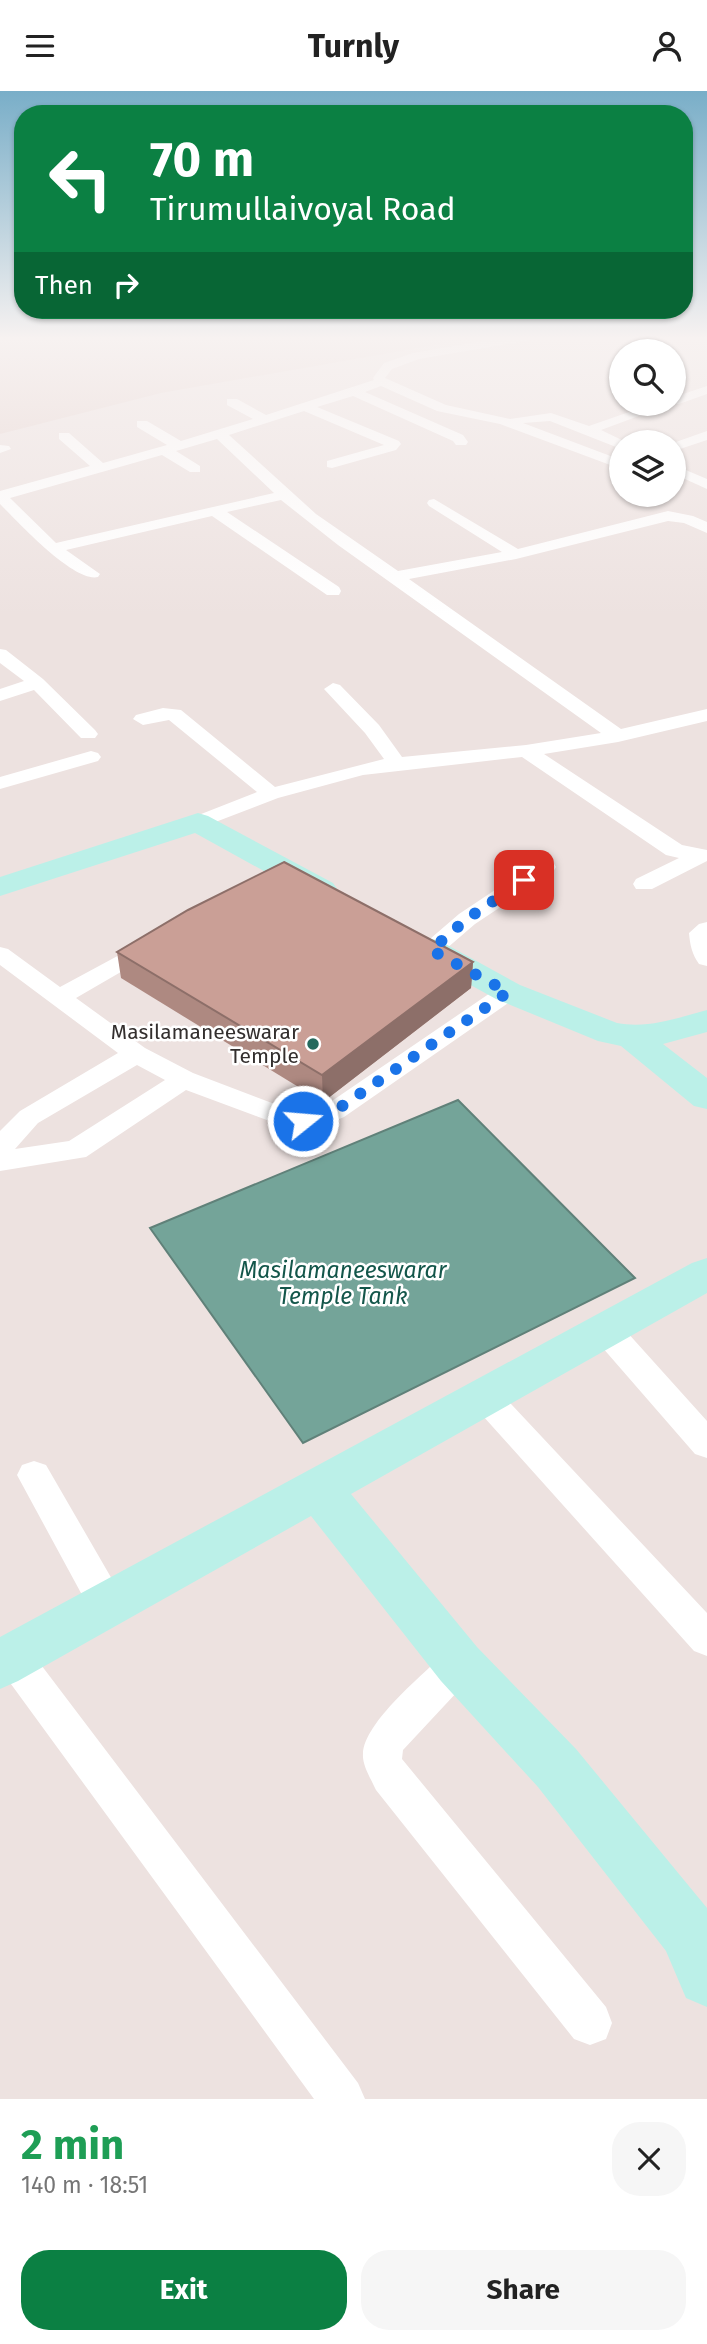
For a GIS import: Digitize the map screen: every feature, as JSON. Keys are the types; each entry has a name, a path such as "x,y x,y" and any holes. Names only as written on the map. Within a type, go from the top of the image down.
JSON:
{"street":[{"path":"153,430 179,446"},
{"path":"92,574 53,548 0,496 231,430"},
{"path":"332,464 395,446 358,430"},
{"path":"439,430 461,442"},
{"path":"530,430 609,460"},
{"path":"589,430 609,439"},
{"path":"219,433 283,495 345,543 398,576 422,598 618,736"},
{"path":"686,443 707,435"},
{"path":"64,436 99,467"},
{"path":"164,450 195,470"},
{"path":"686,475 707,485"},
{"path":"604,477 609,476"},
{"path":"53,548 283,495"},
{"path":"434,503 516,554"},
{"path":"215,511 333,591"},
{"path":"398,576 516,554 668,516 688,519 707,528"},
{"path":"0,654 37,684 88,734"},
{"path":"0,695 37,684"},
{"path":"333,689 372,729 397,763"},
{"path":"143,719 174,714 271,795"},
{"path":"0,887 271,795 361,769 526,751 618,736 707,715"},
{"path":"526,751 674,850 702,855"},
{"path":"0,783 91,757"},
{"path":"198,822 279,878 349,905"},
{"path":"644,884 702,855"},
{"path":"431,950 467,919 545,867"},
{"path":"707,929 701,933 702,948 707,959"},
{"path":"396,930 508,992 610,1033 632,1037 653,1035 707,1021"},
{"path":"58,998 165,937"},
{"path":"0,954 136,1054 184,1079 290,1120 316,1120 335,1111 508,992"},
{"path":"632,1037 707,1097"},
{"path":"0,1148 29,1117 136,1054"},
{"path":"0,1161 76,1150 184,1079"},
{"path":"342,2099 7,1660 707,1274"},
{"path":"606,1330 707,1444"},
{"path":"485,1397 707,1639"},
{"path":"34,1475 107,1605"},
{"path":"317,1488 459,1664 557,1768 700,1944"},
{"path":"459,1664 389,1737 382,1747 381,1757 390,1776 590,2023"}],"shaded area":[{"path":"0,430 17,430 0,434"}],"water":[{"name":"Masilamaneeswarar Temple Tank","path":"458,1100 635,1278 303,1443 150,1228"}],"building":[{"name":"Masilamaneeswarar Temple","path":"284,862 473,962 322,1075 117,952 188,910"}],"place":[{"name":"Masilamaneeswarar Temple","path":"313,1044"}],"route":[{"path":"303,1121 316,1120 335,1111 508,992 431,950 467,919 524,880"}]}
